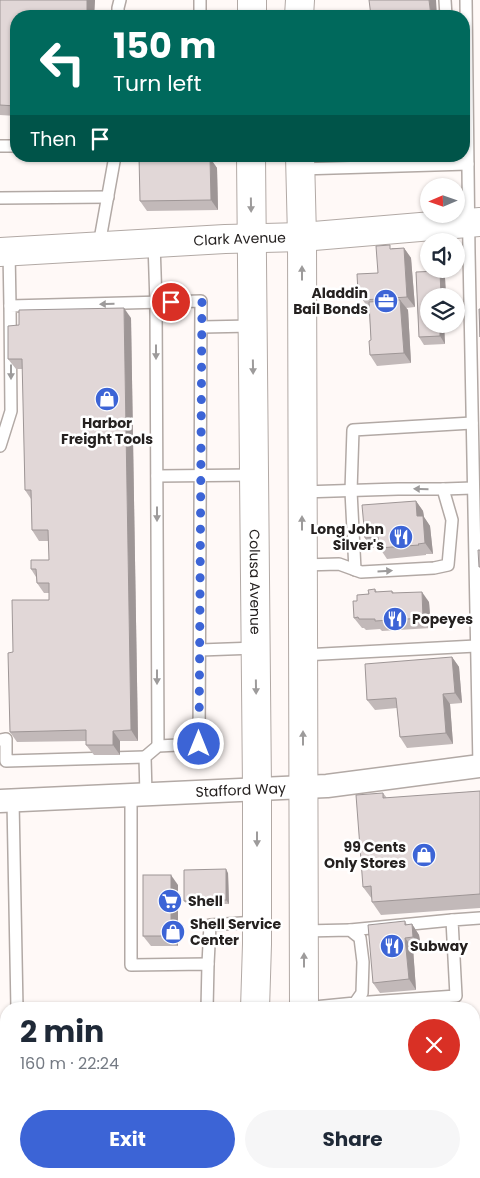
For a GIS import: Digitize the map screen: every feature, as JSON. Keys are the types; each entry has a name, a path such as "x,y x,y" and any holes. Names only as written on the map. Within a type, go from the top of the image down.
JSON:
{"main road":[{"name":"Colusa Avenue","path":"251,162 257,790 255,1002"},
{"path":"300,162 302,237 304,1002"},
{"name":"Clark Avenue","path":"4,251 154,242 302,237 474,222"}],"street":[{"name":"Stafford Way","path":"7,801 336,785 479,766"}],"lane":[{"path":"99,245 114,162"},
{"path":"300,162 343,162"},
{"path":"460,162 468,164 474,222 472,423 479,766"},
{"path":"0,198 108,197"},
{"path":"154,242 156,303 158,746"},
{"path":"0,446 11,411 10,306 4,251"},
{"path":"0,740 6,740 6,760 145,757 158,746 199,744 202,301 10,306"},
{"path":"202,327 253,326"},
{"path":"355,570 351,491 353,430 472,423"},
{"path":"157,476 254,475"},
{"path":"302,492 474,488"},
{"path":"303,565 339,564 361,572 434,568 448,565 452,520 443,489"},
{"path":"302,654 476,646"},
{"path":"200,650 256,648"},
{"path":"145,757 138,795 131,862 131,965 208,964"},
{"path":"7,801 17,1002"},
{"path":"304,931 350,930 480,918"},
{"path":"369,1002 456,996 452,920"},
{"path":"207,1002 210,925 257,922"},
{"path":"350,930 360,938 363,962 362,993 356,1002"}],"building":[{"path":"0,0 87,0 87,10 10,10 10,106 0,105"},
{"path":"369,0 429,0 430,10 370,10"},
{"path":"139,162 210,162 211,200 140,201"},
{"path":"390,245 390,249 404,248 407,297 363,300 362,293 358,293 357,274 378,273 376,246"},
{"path":"416,272 420,272 420,278 440,278 441,288 420,288 420,333 440,333 440,336 419,337"},
{"path":"400,300 404,353 370,355 369,302"},
{"path":"124,308 131,730 113,731 113,745 86,745 86,730 10,732 8,653 13,652 12,600 49,600 49,583 37,583 36,569 31,569 31,560 49,560 48,530 32,530 31,490 25,490 22,359 8,359 8,326 19,325 19,310"},
{"name":"Long John Silver's","path":"416,501 417,516 423,516 425,543 379,548 378,537 365,538 362,505"},
{"path":"478,550 480,550 480,567 479,567"},
{"path":"375,589 375,592 422,592 423,618 375,621 375,619 354,618 353,601 357,601 357,595 369,594 368,590"},
{"path":"452,657 455,693 443,694 446,733 400,737 396,698 367,700 365,664"},
{"name":"99 Cents Only Stores","path":"480,791 480,894 372,902 371,886 363,887 356,795 383,793 383,798"},
{"name":"Shell","path":"226,869 226,900 184,901 184,870"},
{"path":"143,875 171,875 171,936 143,936"},
{"path":"405,921 405,925 412,924 413,937 405,938 409,979 373,983 368,925"}],"place":[{"name":"Aladdin Bail Bonds","path":"386,301"},
{"name":"Harbor Freight Tools","path":"107,399"},
{"name":"Long John Silver's","path":"401,537"},
{"name":"Popeyes","path":"395,619"},
{"name":"99 Cents Only Stores","path":"424,855"},
{"name":"Shell","path":"170,901"},
{"name":"Shell Service Center","path":"173,932"},
{"name":"Subway","path":"392,946"}],"route":[{"path":"171,302 202,301 199,744"}]}
